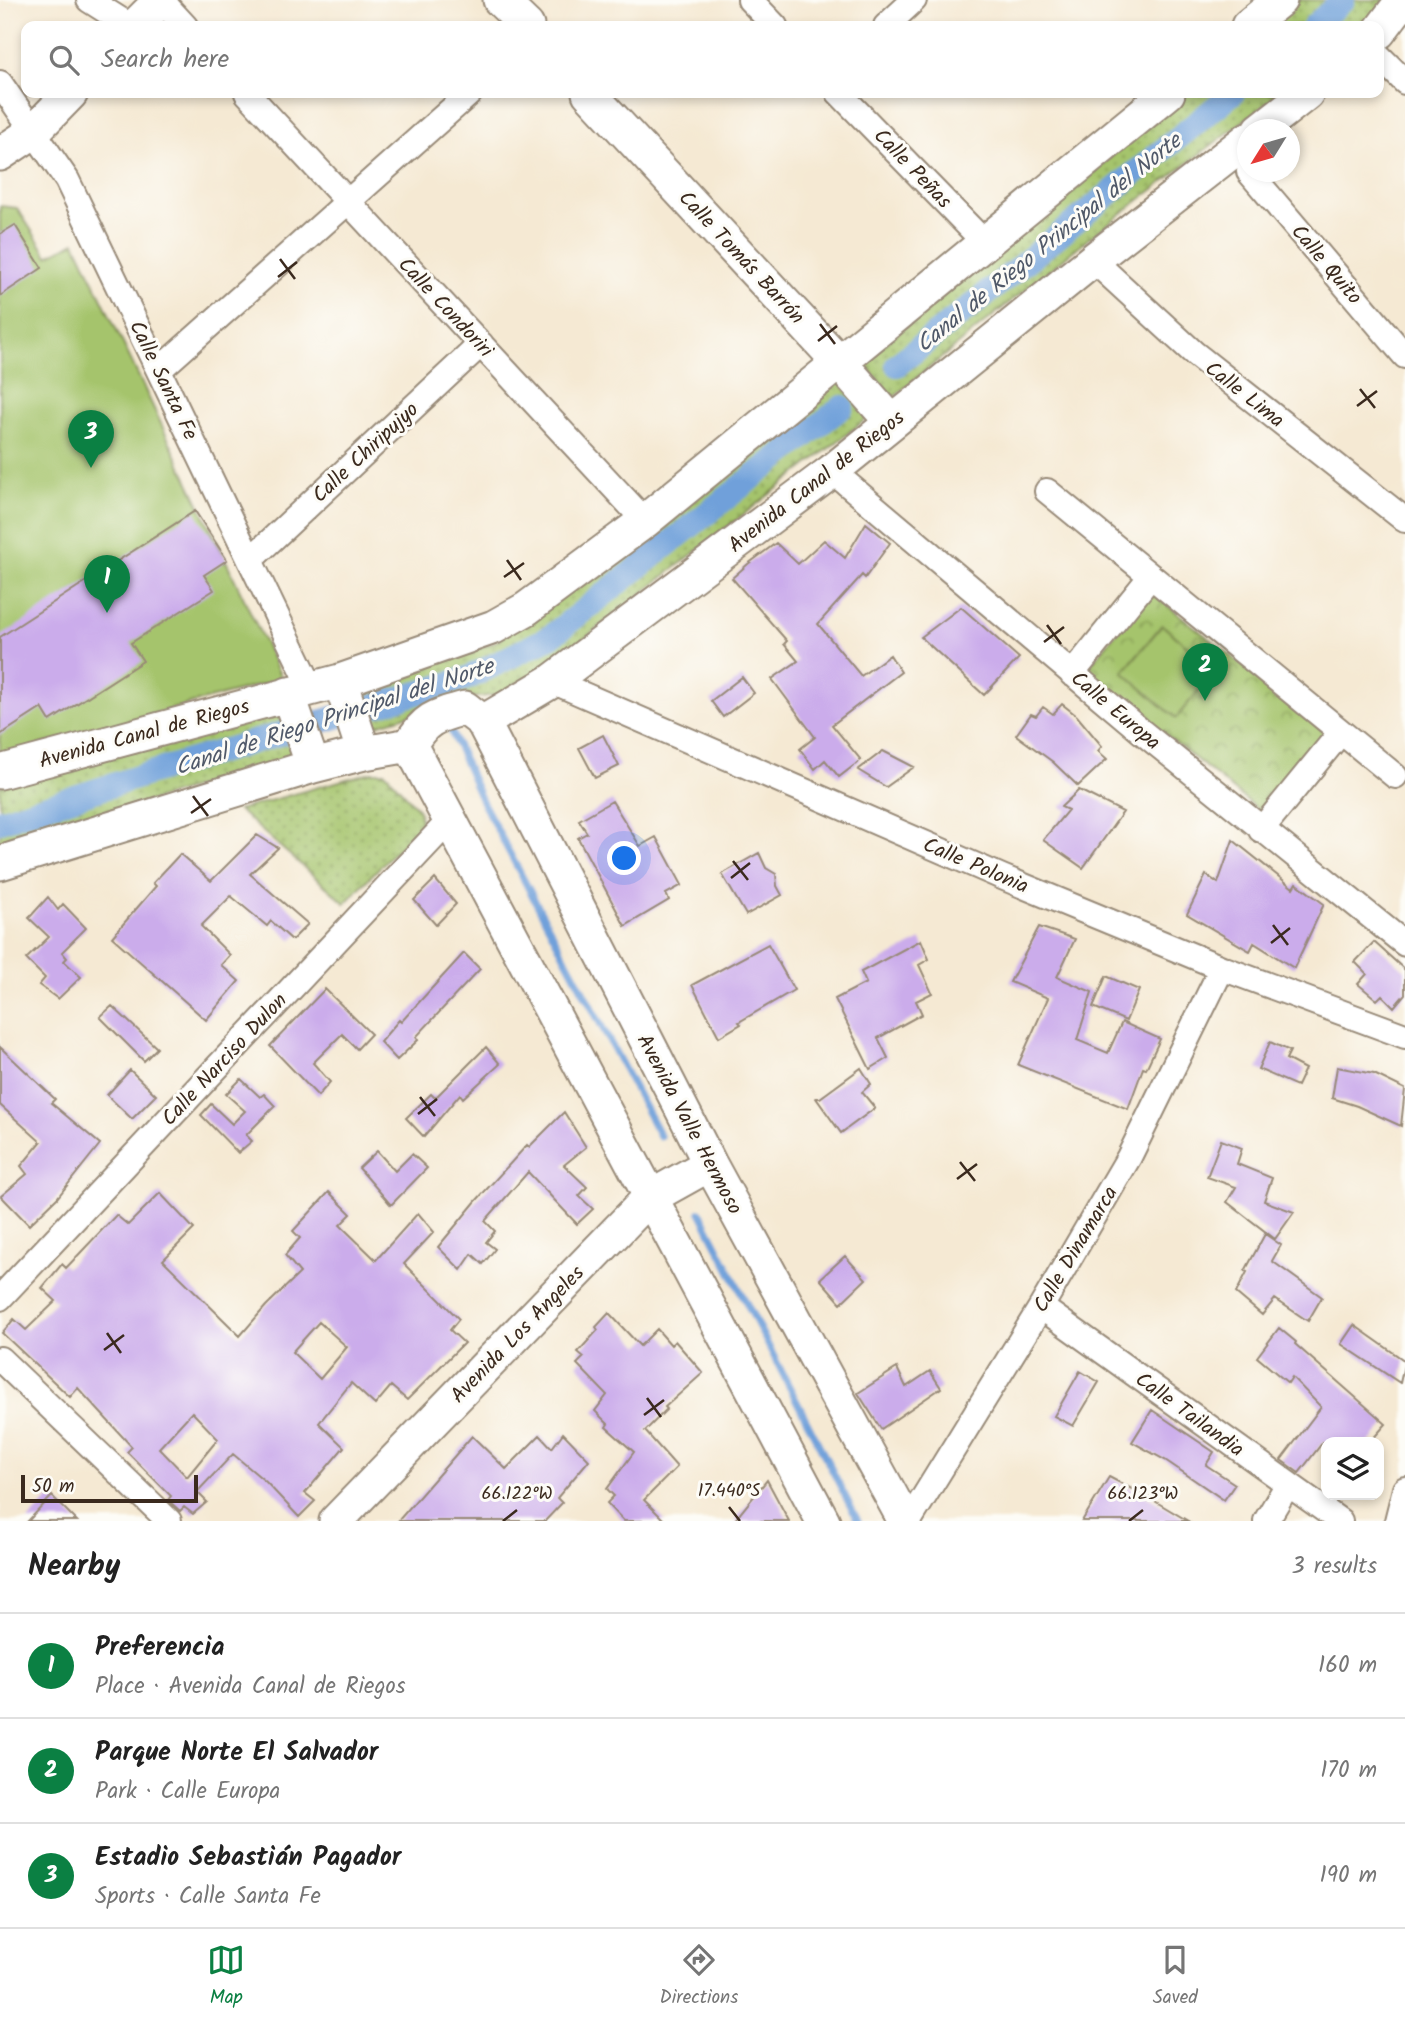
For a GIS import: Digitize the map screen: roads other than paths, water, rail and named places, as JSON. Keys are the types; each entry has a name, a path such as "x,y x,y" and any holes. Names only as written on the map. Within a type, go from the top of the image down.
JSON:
{"street":[{"path":"89,0 124,21"},
{"path":"138,21 161,0 180,21"},
{"path":"500,0 522,21"},
{"path":"750,0 770,21"},
{"path":"891,21 914,0"},
{"path":"1254,21 1280,0"},
{"path":"1384,26 1404,0"},
{"path":"1384,61 1405,82"},
{"name":"Calle Santa Fe","path":"0,83 67,180 324,718"},
{"path":"0,154 33,132 66,98"},
{"name":"Calle Condoriri","path":"252,98 645,521"},
{"path":"159,370 464,98"},
{"name":"Calle Tomás Barrón","path":"594,98 892,422"},
{"name":"Calle Peñas","path":"844,98 986,244"},
{"name":"Avenida Canal de Riegos","path":"0,863 324,718 526,609 645,521 1162,98"},
{"path":"1274,119 1301,98"},
{"name":"Avenida Canal de Riegos","path":"483,722 552,681 832,471 1093,260 1237,163"},
{"name":"Calle Quito","path":"1264,182 1405,356"},
{"name":"Calle Lima","path":"1093,260 1195,354 1405,520"},
{"name":"Calle Chiripujyo","path":"250,560 481,344"},
{"name":"Calle Europa","path":"832,471 1072,674 1261,830 1405,944"},
{"path":"1047,491 1395,776"},
{"path":"1072,674 1151,576"},
{"name":"Calle Polonia","path":"552,681 1002,877 1223,968 1405,1036"},
{"path":"483,722 465,708 433,717 420,728 410,745 823,1521"},
{"name":"Avenida Canal de Riegos","path":"0,772 324,718 410,745"},
{"name":"Avenida Valle Hermoso","path":"483,722 710,1164 907,1521"},
{"path":"1261,830 1341,732"},
{"name":"Calle Narciso Dulon","path":"0,1298 449,821"},
{"name":"Calle Dinamarca","path":"907,1521 1041,1307 1129,1157 1223,968"},
{"name":"Avenida Los Angeles","path":"336,1521 649,1198 710,1164"},
{"name":"Calle Tailandia","path":"1041,1307 1340,1521"},
{"path":"0,1359 169,1521"},
{"path":"1266,1521 1289,1484"},
{"path":"1397,1521 1405,1489"}],"waterway":[{"name":"Canal de Riego Principal del Norte","path":"1320,21 1343,0"},
{"name":"Canal de Riego Principal del Norte","path":"897,365 1227,98"},
{"name":"Canal de Riego Principal del Norte","path":"0,821 179,764 468,678 550,637 842,407"},
{"path":"450,729 482,801 660,1136"},
{"path":"700,1212 858,1521"}],"place":[{"name":"Estadio Sebastián Pagador","path":"91,468"},
{"name":"Preferencia","path":"107,613"},
{"name":"Parque Norte El Salvador","path":"1205,701"}]}
